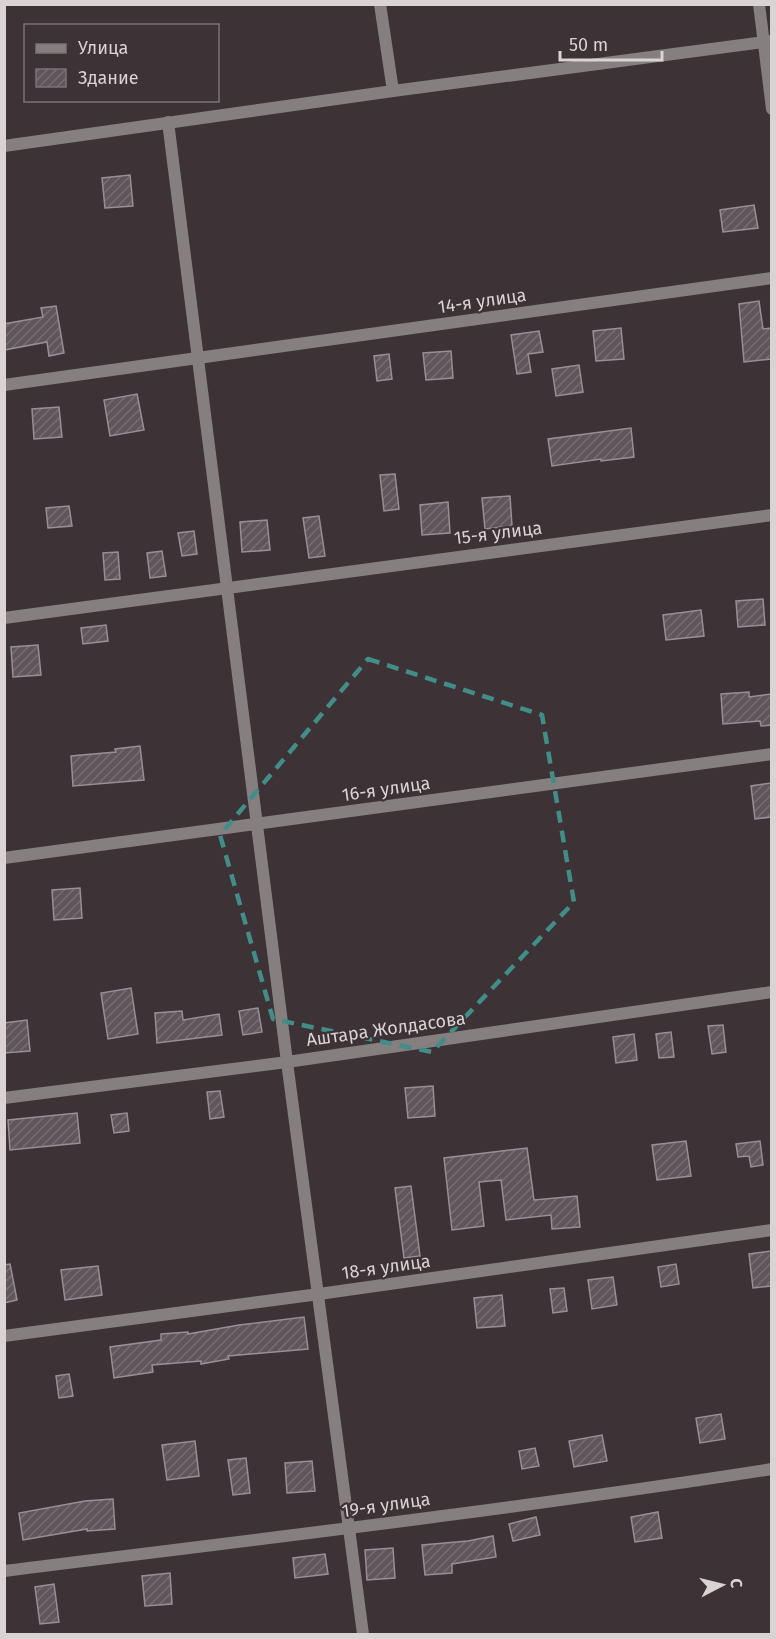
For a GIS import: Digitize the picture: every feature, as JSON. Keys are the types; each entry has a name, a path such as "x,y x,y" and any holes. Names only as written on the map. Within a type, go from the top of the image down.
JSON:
{"street":[{"path":"380,4 393,91"},
{"path":"759,4 768,42 771,109"},
{"path":"4,146 393,91 768,42"},
{"path":"168,122 287,1062 363,1635"},
{"name":"14-я улица","path":"4,385 771,278"},
{"name":"15-я улица","path":"4,618 228,586 771,515"},
{"name":"16-я улица","path":"4,858 771,754"},
{"name":"Аштара Жолдасова","path":"4,1098 287,1062 771,992"},
{"name":"18-я улица","path":"4,1336 771,1230"},
{"name":"19-я улица","path":"4,1571 348,1528 656,1487 771,1469"}],"highlighted area":[{"path":"368,659 542,715 574,902 432,1052 273,1019 220,835"}],"building":[{"path":"130,175 133,206 105,208 102,178"},
{"path":"754,205 758,228 723,232 720,210"},
{"path":"759,301 763,329 771,328 771,359 744,362 739,304"},
{"path":"56,306 64,353 49,356 47,342 4,350 4,324 43,317 41,308"},
{"path":"621,328 624,359 596,361 593,331"},
{"path":"539,331 543,352 528,354 531,372 517,374 511,335"},
{"path":"451,351 453,378 426,380 423,353"},
{"path":"389,354 392,379 377,381 374,356"},
{"path":"579,365 583,392 556,396 552,369"},
{"path":"137,394 144,430 110,436 104,400"},
{"path":"59,407 62,437 34,439 32,409"},
{"path":"631,428 634,457 552,466 548,439"},
{"path":"395,474 399,509 384,511 380,475"},
{"path":"510,496 512,526 485,529 482,498"},
{"path":"448,502 450,533 422,535 420,505"},
{"path":"69,506 72,526 48,528 46,508"},
{"path":"319,516 325,556 309,558 303,518"},
{"path":"267,520 270,550 242,552 240,522"},
{"path":"194,531 197,554 182,556 178,533"},
{"path":"162,551 166,576 150,578 147,553"},
{"path":"118,552 120,579 105,580 103,553"},
{"path":"763,599 765,625 738,627 736,601"},
{"path":"701,610 704,636 666,640 663,615"},
{"path":"106,625 108,641 83,644 81,628"},
{"path":"38,645 41,675 13,677 11,647"},
{"path":"749,692 749,697 771,694 771,725 761,726 760,721 723,724 721,694"},
{"path":"140,746 144,780 73,786 71,756 116,752 115,749"},
{"path":"771,783 771,817 755,819 751,786"},
{"path":"80,888 82,918 54,920 52,890"},
{"path":"131,988 138,1034 108,1039 101,993"},
{"path":"258,1008 262,1032 243,1035 239,1011"},
{"path":"182,1011 183,1020 219,1014 222,1035 157,1043 155,1013"},
{"path":"27,1020 30,1051 4,1053 4,1023"},
{"path":"723,1025 726,1052 712,1054 708,1026"},
{"path":"671,1032 674,1057 659,1058 656,1034"},
{"path":"634,1034 637,1060 616,1063 613,1037"},
{"path":"433,1086 435,1116 408,1118 405,1088"},
{"path":"220,1091 224,1117 210,1119 207,1092"},
{"path":"77,1113 80,1143 10,1150 8,1120"},
{"path":"127,1113 129,1131 114,1133 111,1115"},
{"path":"686,1141 691,1176 657,1180 652,1145"},
{"path":"760,1141 763,1165 751,1167 749,1156 738,1157 736,1144"},
{"path":"527,1148 534,1200 577,1196 580,1227 552,1229 551,1215 506,1220 501,1180 479,1182 484,1226 452,1230 444,1158"},
{"path":"411,1186 420,1256 404,1258 395,1188"},
{"path":"771,1251 771,1286 753,1288 749,1254"},
{"path":"10,1264 17,1300 4,1303 4,1265"},
{"path":"676,1264 679,1284 661,1287 658,1267"},
{"path":"98,1266 102,1295 65,1300 61,1270"},
{"path":"613,1277 617,1305 592,1309 588,1280"},
{"path":"564,1288 567,1311 553,1313 550,1289"},
{"path":"502,1295 505,1326 477,1328 474,1298"},
{"path":"304,1317 308,1349 228,1356 229,1359 201,1364 201,1361 152,1365 153,1372 114,1378 110,1347 161,1340 161,1334 188,1332 188,1334"},
{"path":"69,1374 73,1396 59,1398 56,1376"},
{"path":"721,1414 725,1439 700,1443 696,1418"},
{"path":"602,1435 607,1461 574,1467 569,1441"},
{"path":"195,1441 199,1476 167,1480 162,1445"},
{"path":"535,1448 539,1466 522,1469 519,1451"},
{"path":"246,1458 250,1493 233,1495 228,1460"},
{"path":"312,1461 315,1491 287,1493 285,1463"},
{"path":"113,1499 115,1529 87,1531 87,1529 23,1540 19,1513 85,1501"},
{"path":"658,1512 662,1538 635,1542 631,1517"},
{"path":"536,1517 540,1535 513,1541 509,1524"},
{"path":"493,1536 496,1557 452,1564 452,1573 425,1575 422,1545 468,1541"},
{"path":"393,1548 395,1578 367,1580 365,1550"},
{"path":"325,1554 328,1574 295,1578 293,1558"},
{"path":"170,1573 172,1604 145,1606 142,1576"},
{"path":"54,1584 59,1622 40,1624 35,1587"}]}
